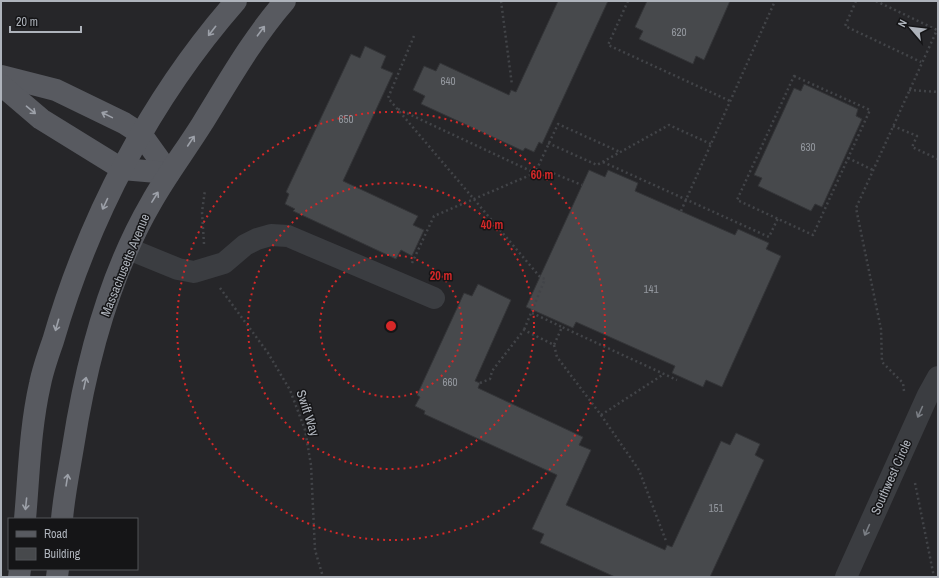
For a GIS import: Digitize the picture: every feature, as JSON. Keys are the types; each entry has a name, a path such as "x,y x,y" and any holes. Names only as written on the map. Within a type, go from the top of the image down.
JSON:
{"main road":[{"path":"25,518 33,424 40,384 66,297 96,223 141,134 179,75 236,1"},
{"name":"Massachusetts Avenue","path":"62,518 77,421 90,362 107,305 129,248 150,204 169,173 255,38 284,1"},
{"path":"1,76 56,90 124,123 141,134 169,173"},
{"path":"1,85 42,119 122,169 169,173"}],"street":[{"path":"129,248 178,269 194,272 224,263 245,245 257,239 271,235 288,236 434,298"},
{"name":"Southwest Circle","path":"846,577 928,395 938,377"}],"path":[{"path":"501,1 512,85"},
{"path":"628,1 608,45 730,101"},
{"path":"681,211 775,1"},
{"path":"856,1 845,26 922,62"},
{"path":"876,1 937,30 856,208 881,329 882,362 903,382 905,397"},
{"path":"414,36 388,98 540,277 545,279 524,330 492,372 490,378 480,383"},
{"path":"794,76 870,110 813,235 778,218 738,200 794,76"},
{"path":"909,90 938,92"},
{"path":"395,108 534,173"},
{"path":"534,173 558,124 620,152"},
{"path":"548,143 598,165 669,125 711,144"},
{"path":"893,126 917,136 912,147 938,159"},
{"path":"848,158 873,170"},
{"path":"603,162 769,237 778,218"},
{"path":"415,267 411,265 434,216 534,173 550,172 582,185"},
{"path":"204,248 202,236 202,212 205,190"},
{"name":"Swift Way","path":"217,284 268,353 290,390 303,424 311,465 315,550 323,577"},
{"path":"532,313 677,380"},
{"path":"562,327 554,344 556,357 601,415 639,470 666,541"},
{"path":"524,330 554,344"},
{"path":"601,415 664,374"},
{"path":"913,476 934,577"}],"shaded area":[{"path":"1,1 938,1 938,577 1,577"}],"building":[{"path":"558,1 608,1 542,144 539,142 534,152 525,148 523,151 421,104 425,96 413,90 424,66 436,71 440,63 509,95 511,90 516,92"},
{"path":"647,1 730,1 704,60 696,56 693,64 639,39 643,31 635,27"},
{"path":"365,46 386,56 381,68 393,73 343,181 418,216 413,225 424,230 412,256 401,250 396,259 293,211 295,209 285,204 289,194 286,192 351,54 360,58"},
{"path":"804,84 858,109 856,116 862,119 822,207 815,204 811,211 758,186 762,178 754,175 794,88 801,91"},
{"path":"589,170 605,177 608,170 638,183 635,191 735,235 738,229 769,243 766,249 781,256 722,387 706,380 703,387 672,373 675,366 576,322 573,328 526,307"},
{"path":"478,284 511,300 475,381 480,383 478,388 583,437 579,445 591,450 566,505 665,550 667,545 672,547 721,441 730,445 736,433 760,444 755,455 764,460 710,577 615,577 540,543 544,534 532,529 557,475 424,414 425,411 415,406 420,397 417,395 464,293 472,296"}]}
